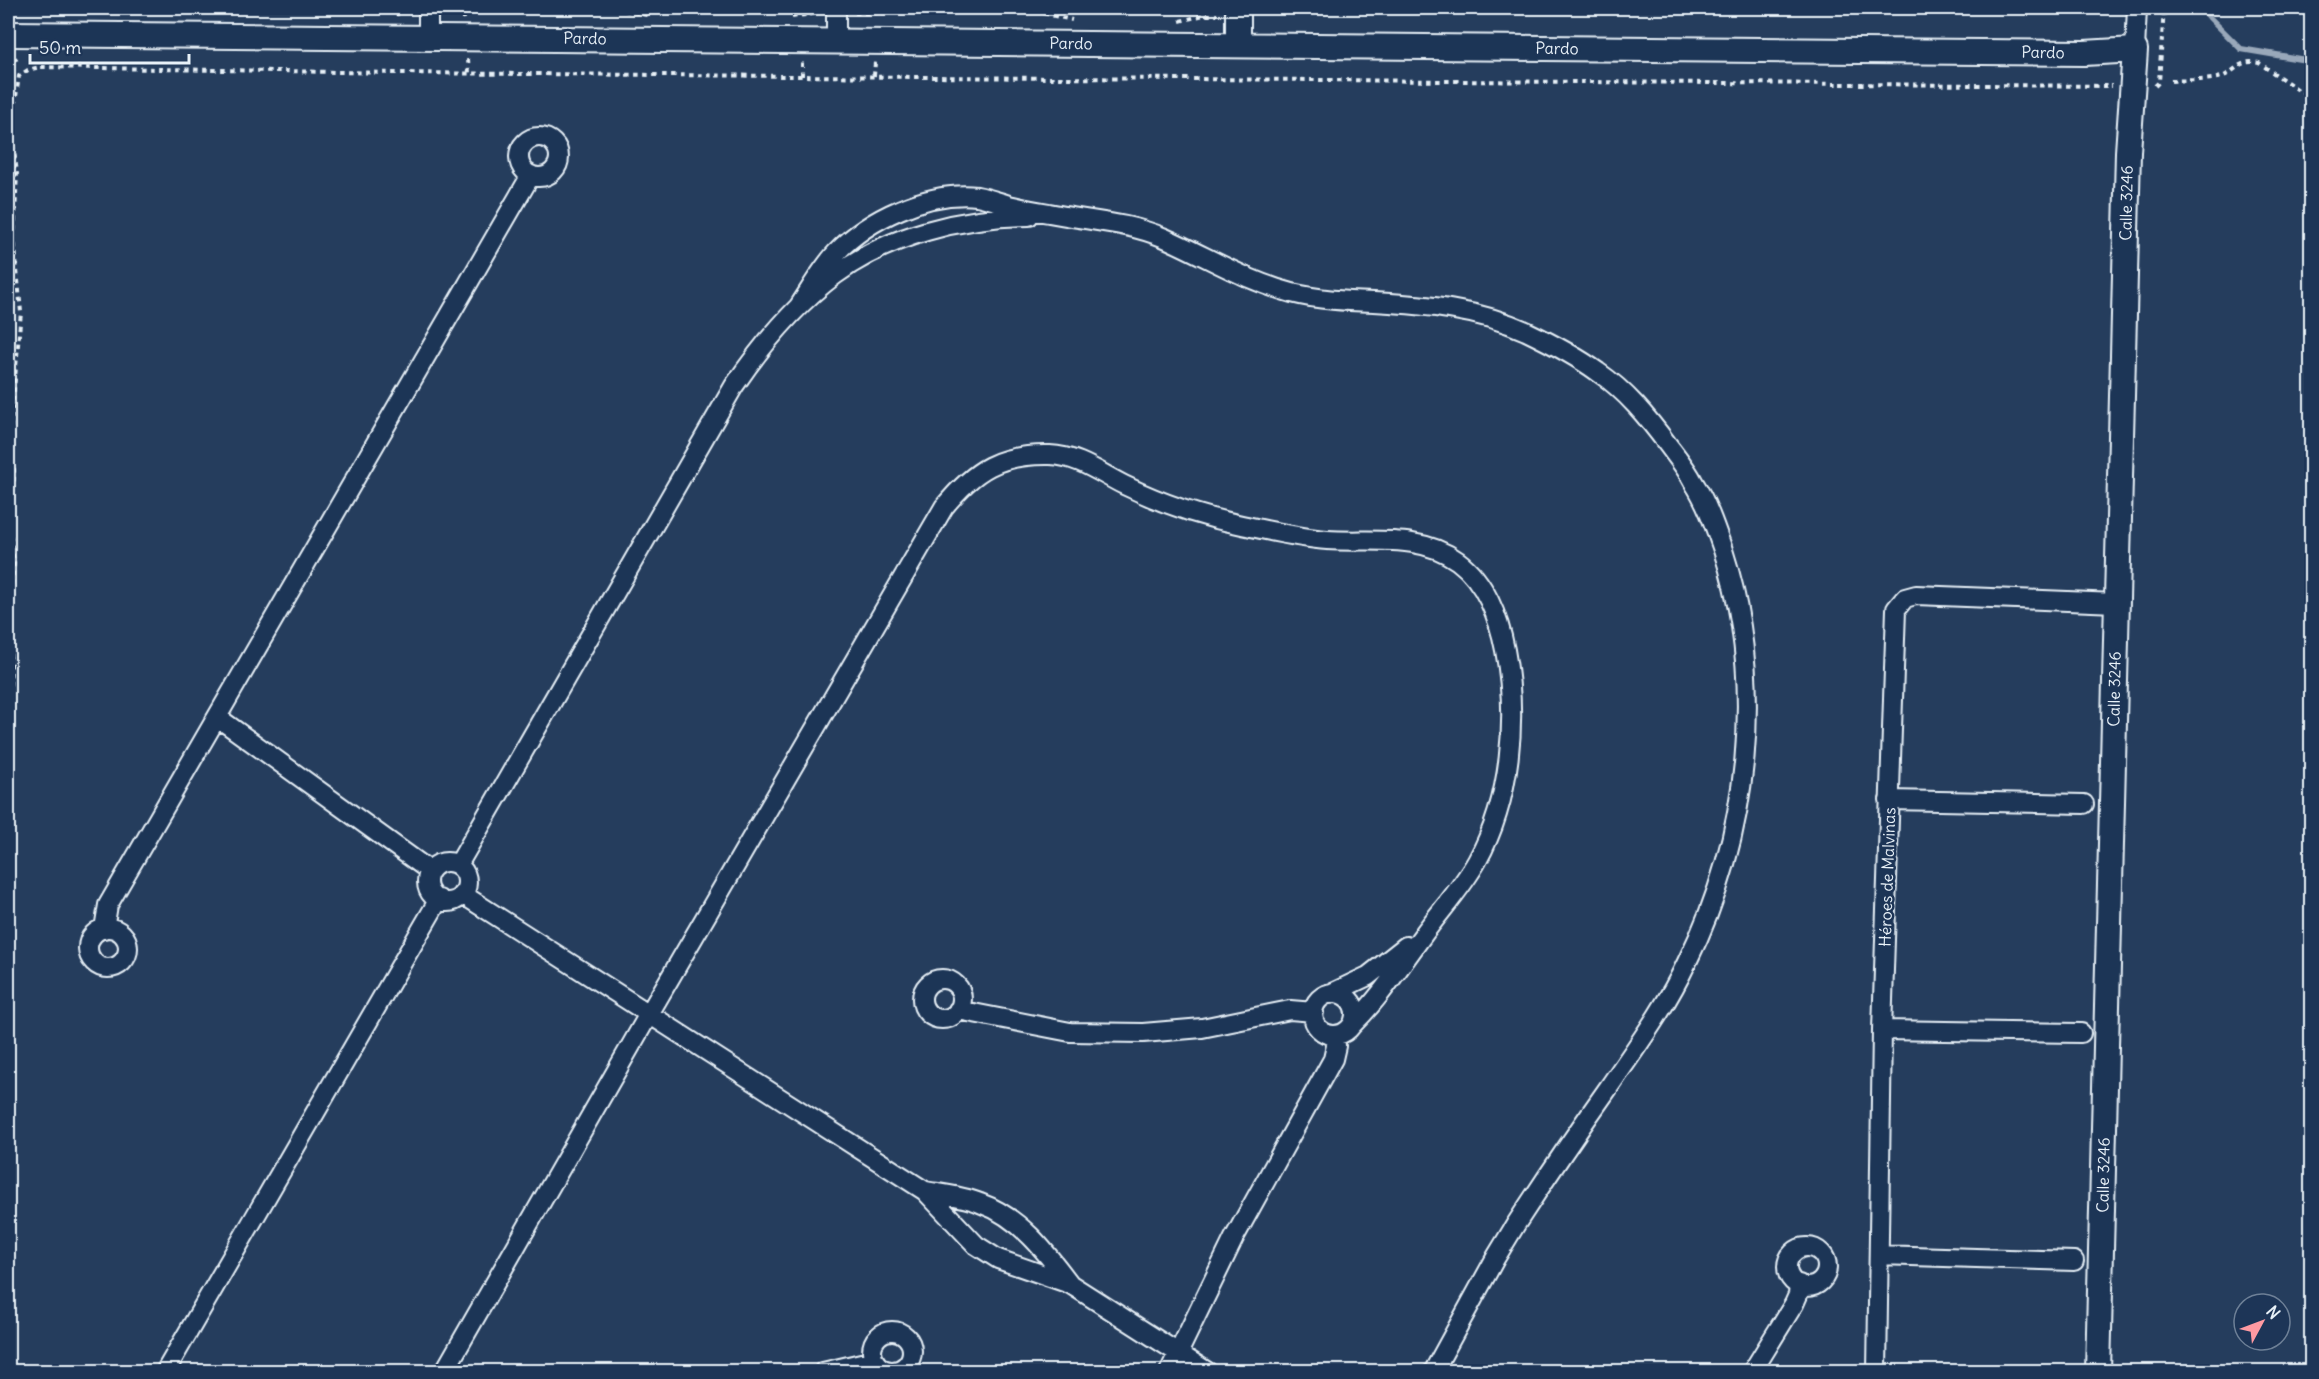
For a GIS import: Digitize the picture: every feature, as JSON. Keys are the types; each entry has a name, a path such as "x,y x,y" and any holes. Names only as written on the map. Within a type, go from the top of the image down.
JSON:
{"main road":[{"path":"1238,45 1239,11"},
{"name":"Pardo","path":"8,34 2072,53 2135,50"},
{"name":"Calle 3246","path":"2098,1371 2128,152 2135,50"}],"street":[{"path":"428,8 428,38"},
{"name":"Calle 3246","path":"2135,50 2137,8"},
{"path":"836,10 836,41"},
{"path":"104,929 108,905 531,175"},
{"path":"458,865 734,386 755,356 799,306 834,255 858,233 888,215 920,203 954,197 977,196 1017,207 1107,221 1137,228 1168,240 1261,284 1295,294 1330,301 1417,305 1486,315 1563,349 1600,373 1632,401 1659,432 1696,486 1714,525 1728,566 1738,607 1744,657 1746,703 1739,804 1730,847 1708,915 1688,962 1658,1016 1511,1232 1433,1371"},
{"path":"908,207 918,234"},
{"path":"799,306 836,274 880,249 918,234 966,222 1004,216 1063,215"},
{"path":"444,1371 944,507 962,486 985,467 1005,460 1030,456 1067,457 1166,503 1197,514 1239,525 1327,540 1394,540 1420,544 1445,552 1460,562 1476,579 1489,600 1508,668 1510,716 1508,760 1496,813 1478,860 1372,1005 1346,1032 1335,1035 1325,1033 1319,1028 1315,1023 1314,1012 1318,1001 1368,976 1430,925"},
{"name":"Héroes de Malvinas","path":"1877,1371 1882,1030 1896,609 1905,598 1916,595 2116,603"},
{"path":"218,717 430,871"},
{"path":"1890,800 2084,804"},
{"path":"440,863 458,865 467,882 462,894 452,901 439,900 429,890 427,884 430,871 440,863"},
{"path":"462,894 925,1191 949,1219 983,1250 998,1259 1070,1284 1208,1371"},
{"path":"165,1371 439,900"},
{"path":"1330,994 1344,996 1350,1000 1355,1013 1353,1024"},
{"path":"958,1010 1070,1032 1143,1034 1202,1028 1290,1010 1314,1012"},
{"path":"1882,1030 2081,1033"},
{"path":"1169,1371 1233,1238 1333,1059 1336,1046 1335,1035"},
{"path":"925,1191 970,1199 997,1212 1026,1231 1070,1284"},
{"path":"1879,1255 2074,1261"},
{"path":"1752,1371 1794,1304 1799,1284"},
{"path":"823,1371 874,1360"}],"path":[{"path":"616,8 654,17"},
{"path":"8,624 14,563 8,518 14,471 10,433 21,312 14,238 17,172 11,131 19,76 28,70 40,67 350,72 2155,86 2159,82 2164,8"},
{"path":"790,17 836,10 1038,12 1076,21"},
{"path":"1173,23 1204,15 1239,11"},
{"path":"2171,81 2222,77 2242,63 2252,62 2259,63 2300,91 2312,95"},
{"path":"8,636 11,665 8,716"},
{"path":"8,762 10,800 8,830"},
{"path":"8,930 11,960 8,1015 10,1103 8,1138"}],"waterway":[{"path":"2202,8 2241,49 2312,61"}]}
